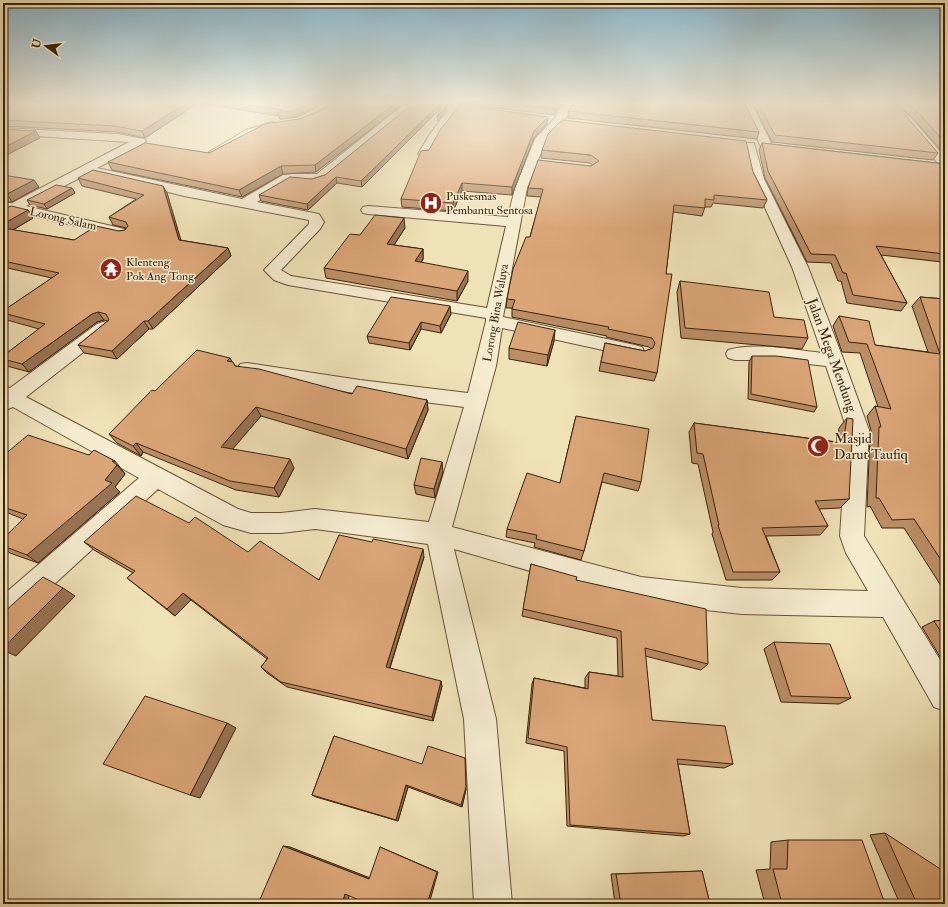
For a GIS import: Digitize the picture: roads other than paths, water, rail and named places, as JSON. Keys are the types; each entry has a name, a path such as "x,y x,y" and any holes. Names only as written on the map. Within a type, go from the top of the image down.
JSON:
{"street":[{"path":"7,209 134,144"},
{"path":"215,152 229,144"},
{"path":"244,204 287,178 294,177 314,179 321,177 361,144"},
{"path":"424,154 429,144"},
{"name":"Lorong Bina Waluya","path":"438,534 486,366 494,318 521,188 537,163 541,144"},
{"path":"928,144 945,165"},
{"path":"753,145 782,149"},
{"name":"Jalan Mega Mendung","path":"753,145 758,179 800,267 835,361 858,430 852,536 855,545 892,604 945,696"},
{"path":"930,165 945,165"},
{"path":"85,170 244,204 302,213 316,218 315,226 274,267 274,272 280,277 288,280 494,318 642,352"},
{"name":"Lorong Salam","path":"7,209 124,233"},
{"path":"368,210 513,222"},
{"path":"104,327 6,398 232,518 251,523 281,523 315,519 438,534 641,590 742,601 892,604"},
{"path":"735,354 773,354 835,361"},
{"path":"247,369 360,387 476,400"},
{"path":"3,613 156,478"},
{"path":"438,534 480,719 493,904"}],"place":[{"name":"Puskesmas Pembantu Sentosa","path":"431,203"},
{"name":"Klenteng Pok Ang Tong","path":"111,269"},
{"name":"Masjid Darut Taufiq","path":"818,446"}]}
